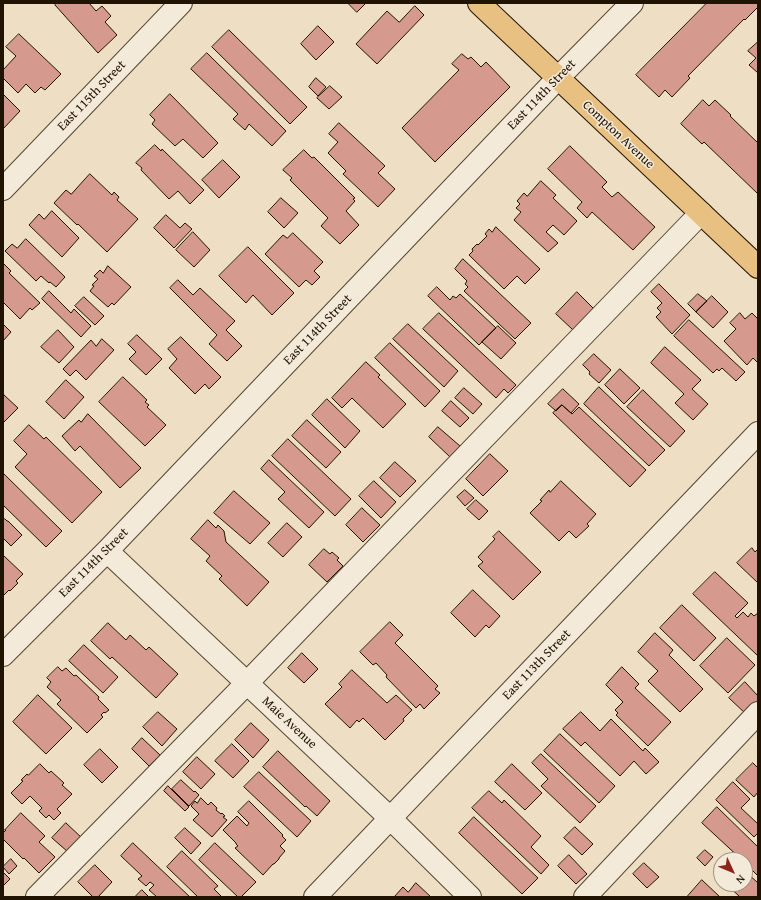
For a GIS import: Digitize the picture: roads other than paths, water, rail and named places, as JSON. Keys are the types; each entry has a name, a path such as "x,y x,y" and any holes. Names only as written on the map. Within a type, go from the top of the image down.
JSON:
{"main road":[{"name":"Compton Avenue","path":"479,3 758,267"}],"street":[{"name":"East 115th Street","path":"3,189 181,3"},
{"name":"East 114th Street","path":"3,655 107,551 558,78 632,3"},
{"path":"37,897 247,683 701,213"},
{"name":"East 113th Street","path":"316,897 758,433"},
{"name":"Maie Avenue","path":"107,551 391,819 470,897"},
{"path":"585,897 758,713"}]}
